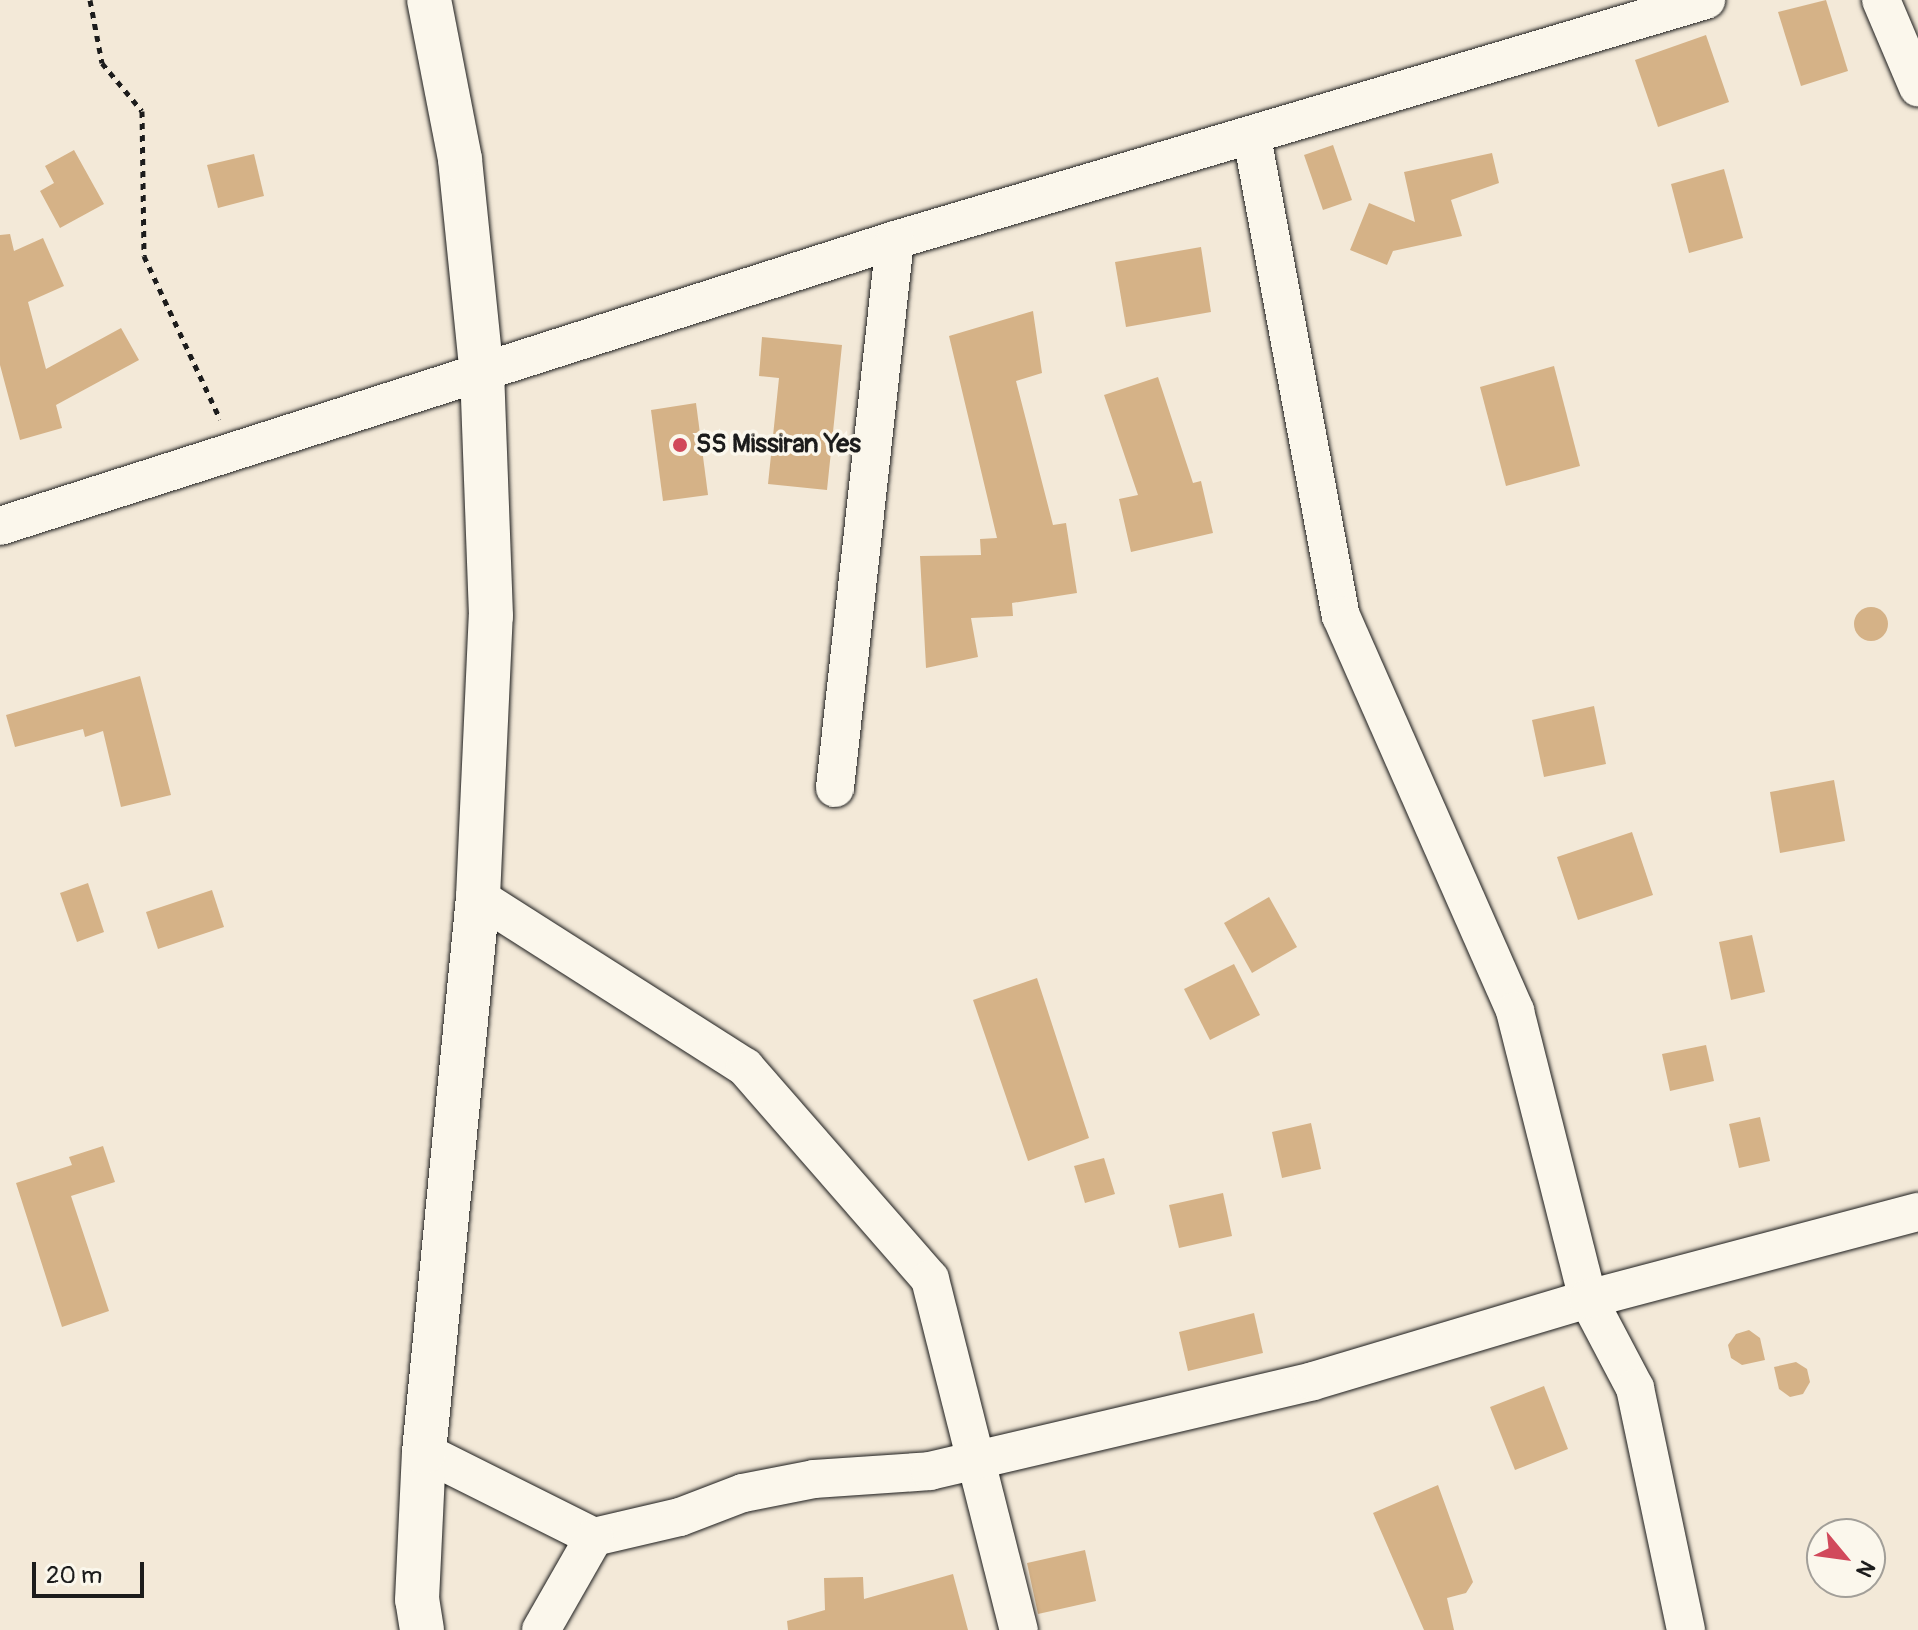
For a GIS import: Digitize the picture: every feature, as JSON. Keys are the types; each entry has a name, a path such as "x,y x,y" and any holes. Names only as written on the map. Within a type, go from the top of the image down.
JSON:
{"main road":[{"path":"415,1620 424,1452 478,897 491,616 482,376 460,159 429,0"}],"street":[{"path":"0,526 482,376 895,240 1252,137 1706,0"},
{"path":"1881,0 1918,87"},
{"path":"1252,137 1341,616 1515,1011 1588,1299 1635,1388 1686,1630"},
{"path":"835,788 895,240"},
{"path":"478,897 745,1067 930,1279 1019,1630"},
{"path":"424,1452 594,1537 680,1517 757,1490 978,1462 1313,1381 1588,1299 1918,1212"},
{"path":"541,1630 594,1537"}],"path":[{"path":"90,0 102,63 142,111 144,256 235,452"}],"building":[{"path":"1826,0 1848,71 1801,86 1778,12"},
{"path":"1706,35 1729,102 1658,127 1635,60"},
{"path":"1333,145 1352,200 1323,210 1304,155"},
{"path":"74,150 104,204 60,228 40,191 54,183 45,166"},
{"path":"1492,153 1499,183 1451,200 1462,236 1393,251 1387,265 1350,250 1369,203 1415,222 1404,172"},
{"path":"254,154 264,196 218,208 207,165"},
{"path":"1724,169 1743,238 1689,253 1671,184"},
{"path":"10,234 14,251 43,238 64,286 28,302 46,369 121,328 139,360 56,405 62,428 20,440 0,365 0,235"},
{"path":"1201,247 1211,312 1126,327 1115,262"},
{"path":"1033,311 1042,373 1016,381 1053,525 1066,523 1077,593 1012,603 1013,616 971,618 978,657 926,668 920,556 981,555 980,539 997,538 949,336"},
{"path":"762,337 842,345 827,490 768,484 779,378 759,376"},
{"path":"1554,366 1580,466 1506,486 1480,387"},
{"path":"1158,377 1193,483 1201,481 1213,533 1131,552 1119,499 1138,495 1104,395"},
{"path":"696,403 708,495 663,501 651,410"},
{"path":"1871,607 1883,612 1888,624 1883,636 1871,641 1859,636 1854,624 1859,612"},
{"path":"140,676 171,795 121,807 103,731 85,737 83,729 15,747 6,715"},
{"path":"1594,706 1606,764 1544,777 1532,720"},
{"path":"1834,780 1845,841 1780,853 1770,792"},
{"path":"1632,832 1653,895 1578,920 1557,857"},
{"path":"88,883 104,932 77,942 60,893"},
{"path":"212,890 224,927 158,949 146,912"},
{"path":"1269,897 1297,947 1252,973 1224,923"},
{"path":"1752,935 1765,992 1731,1000 1719,942"},
{"path":"1234,964 1260,1015 1210,1040 1184,989"},
{"path":"1037,978 1089,1138 1028,1161 973,1000"},
{"path":"1706,1045 1714,1081 1670,1091 1662,1054"},
{"path":"1760,1117 1770,1161 1739,1168 1729,1124"},
{"path":"1311,1123 1321,1169 1282,1178 1272,1132"},
{"path":"103,1146 115,1182 71,1196 109,1311 62,1327 16,1183 72,1165 69,1157"},
{"path":"1104,1158 1115,1194 1085,1203 1074,1166"},
{"path":"1223,1193 1232,1236 1179,1248 1169,1205"},
{"path":"1254,1313 1263,1353 1188,1371 1179,1332"},
{"path":"1749,1330 1760,1338 1765,1360 1742,1365 1731,1358 1728,1345 1736,1334"},
{"path":"1796,1362 1807,1369 1810,1382 1803,1394 1790,1397 1779,1389 1774,1367"},
{"path":"1544,1386 1568,1449 1515,1470 1490,1407"},
{"path":"1438,1485 1473,1582 1466,1593 1447,1598 1454,1630 1424,1630 1373,1513"},
{"path":"1085,1550 1096,1601 1038,1614 1027,1563"},
{"path":"953,1574 968,1630 788,1630 787,1621 825,1610 824,1578 863,1577 864,1599"}],"place":[{"name":"SS Missiran Yes","path":"680,445"}]}
